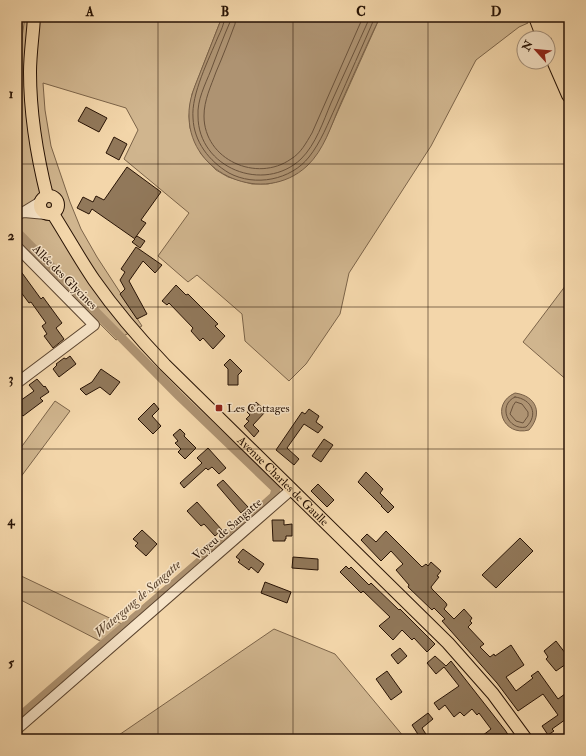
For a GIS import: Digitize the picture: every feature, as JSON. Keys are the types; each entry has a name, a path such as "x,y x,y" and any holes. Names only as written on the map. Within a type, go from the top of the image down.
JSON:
{"highway":[{"path":"536,17 541,30"},
{"path":"550,17 569,62"},
{"path":"565,17 569,30"},
{"path":"556,65 569,95"}],"main road":[{"path":"34,17 30,67 32,110 44,198 53,197 58,202 58,208 50,214"},
{"name":"Avenue Charles de Gaulle","path":"50,214 88,272 127,324 152,352 453,648 489,689 526,739"}],"street":[{"path":"21,213 44,198"},
{"path":"21,213 50,214"},
{"name":"Allée des Glycines","path":"17,247 94,326 17,383"},
{"name":"Voyeu de Sangatte","path":"17,729 292,489"}],"shaded area":[{"path":"25,17 222,17 192,94 189,116 190,128 201,154 216,170 228,177 252,184 268,184 283,180 325,140 380,17 526,17 528,23 519,27 476,60 431,146 349,273 340,314 306,364 289,381 245,341 242,314 197,275 188,282 158,256 189,213 124,159 138,130 126,108 43,83 45,110 51,146 81,229 97,257 142,326 116,340 17,240 17,100 21,44"},
{"path":"569,281 569,382 523,342"},
{"path":"55,401 70,411 17,482 17,453"},
{"path":"17,574 122,624 102,642 17,598"},
{"path":"274,629 335,654 404,737 401,739 113,739"}],"water":[{"path":"222,17 380,17 323,145 307,166 290,178 271,183 251,183 232,178 215,169 202,155 193,137 189,117 191,98"},
{"path":"515,393 528,398 536,407 536,418 529,430 520,431 512,429 503,418 503,404 507,398"}],"building":[{"path":"86,107 107,118 99,132 78,121"},
{"path":"114,137 127,144 119,160 106,153"},
{"path":"127,167 161,192 141,220 146,223 135,238 137,236 145,241 140,248 132,242 135,239 92,209 89,214 77,208 83,197 93,202 96,196 104,200"},
{"path":"136,247 162,265 155,273 143,261 129,281 147,314 137,319 120,294 125,289 120,280 125,272 121,269"},
{"path":"17,266 41,299 43,297 62,323 56,328 64,339 53,348 44,336 47,334 42,326 46,323 31,302 29,303 17,287"},
{"path":"176,285 186,295 188,294 218,324 215,326 225,336 213,349 203,338 200,341 191,331 193,328 169,303 167,305 162,301"},
{"path":"70,356 76,364 59,377 53,369 57,365 56,364 64,358 66,359"},
{"path":"230,359 242,371 238,375 238,385 228,385 228,369 224,365"},
{"path":"101,369 120,382 110,395 100,387 86,395 80,389 92,382"},
{"path":"37,379 49,392 40,398 43,401 23,416 20,413 17,415 17,403 34,391 29,385"},
{"path":"256,402 266,411 253,425 259,431 254,437 244,426 249,421 246,419 250,415 247,412"},
{"path":"154,403 159,409 152,416 161,426 153,434 138,419"},
{"path":"309,409 319,416 316,422 323,427 318,433 304,424 287,448 299,459 294,465 276,450 302,412 305,414"},
{"path":"180,429 185,434 184,436 196,448 185,459 178,452 181,449 175,443 178,441 173,435"},
{"path":"324,439 333,445 321,462 312,456"},
{"path":"208,448 226,468 219,474 212,467 208,470 206,468 184,488 180,483 202,463 197,458"},
{"path":"366,472 383,489 380,493 394,507 388,513 358,482"},
{"path":"223,480 248,507 241,513 217,485"},
{"path":"318,484 334,500 327,507 311,491"},
{"path":"197,502 222,530 215,536 204,524 201,526 187,511"},
{"path":"272,520 284,520 284,525 292,524 292,536 286,536 285,541 273,541"},
{"path":"142,530 157,544 146,556 135,546 138,543 133,539"},
{"path":"386,531 422,567 426,564 428,566 431,562 441,571 437,576 439,577 431,587 432,589 446,603 447,605 444,609 454,619 464,609 472,618 470,621 472,623 468,627 484,644 480,647 490,657 494,654 495,656 511,645 524,665 506,677 516,691 533,678 531,676 538,671 558,699 569,691 569,717 552,729 554,731 548,735 542,726 558,715 543,694 518,711 497,683 442,621 445,619 434,608 432,610 408,587 409,585 396,570 403,564 391,551 381,561 361,540 367,534 376,542"},
{"path":"520,538 533,551 496,588 482,575"},
{"path":"243,549 264,564 258,573 251,567 249,570 238,562 240,560 236,557"},
{"path":"293,557 318,559 318,570 292,568"},
{"path":"346,566 349,569 351,567 369,585 371,583 435,644 427,652 414,638 412,640 402,630 393,640 379,626 390,617 363,591 361,593 340,572"},
{"path":"265,582 291,592 287,603 261,593"},
{"path":"556,641 569,658 569,662 556,671 546,659 548,657 544,651"},
{"path":"400,648 407,656 398,664 391,655"},
{"path":"435,656 446,666 451,661 511,739 478,739 491,729 479,713 477,715 472,709 464,716 460,712 454,717 445,705 439,710 434,703 459,686 444,667 436,674 427,663"},
{"path":"387,671 402,692 391,700 376,679"},
{"path":"428,713 433,719 422,728 429,739 421,739 412,725"}],"waterway":[{"path":"17,47 19,24"},
{"name":"Watergang de Sangatte","path":"17,232 179,396 276,489 274,496 17,719"}],"place":[{"name":"Les Cottages","path":"219,408"}]}
